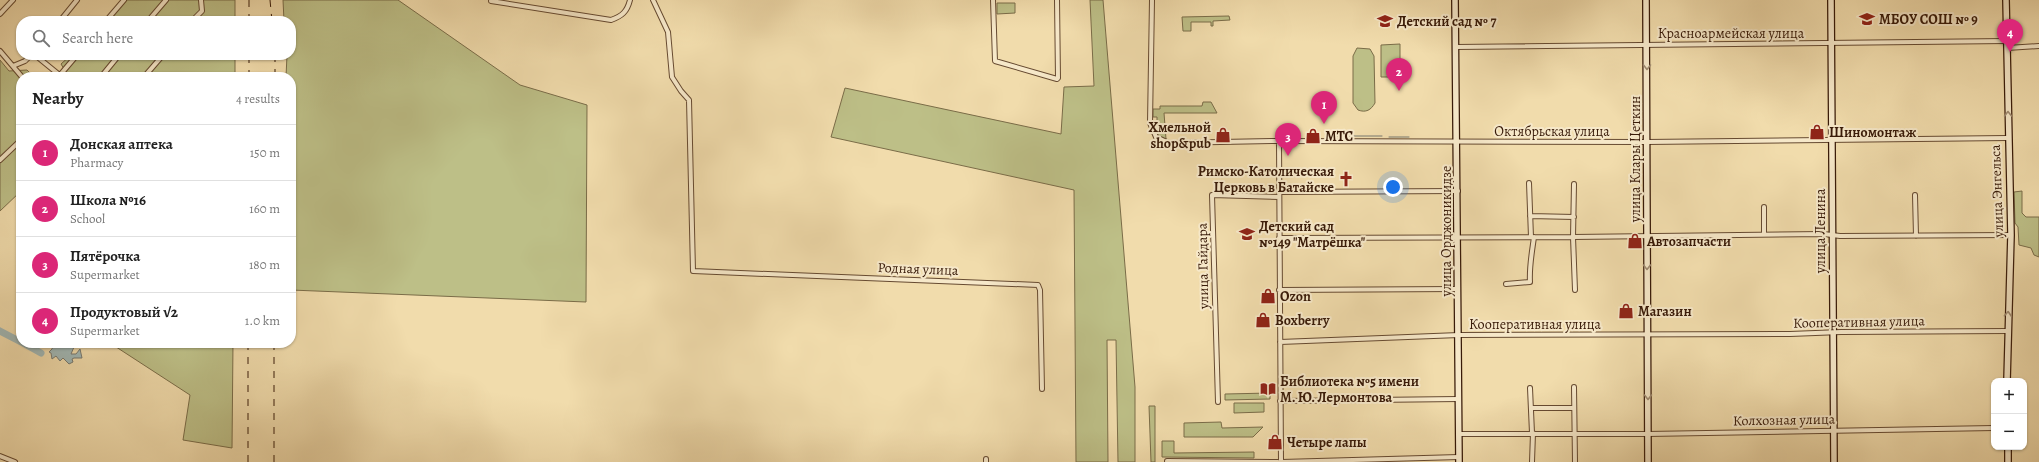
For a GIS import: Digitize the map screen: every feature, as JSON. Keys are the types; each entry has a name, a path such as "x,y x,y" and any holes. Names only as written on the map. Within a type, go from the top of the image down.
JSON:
{"street":[{"path":"0,14 13,0"},
{"path":"64,16 77,0"},
{"path":"110,16 124,0"},
{"path":"152,16 166,0"},
{"path":"197,16 202,11 201,0"},
{"path":"491,1 610,20 623,15 627,10 630,0"},
{"name":"Родная улица","path":"653,0 668,32 672,77 689,100 693,272 1038,285 1040,290 1042,389"},
{"path":"993,0 995,61 1057,79 1057,0"},
{"name":"Октябрьская улица","path":"1152,0 1150,123 1156,137 1169,143 1279,141 1647,142 2008,138"},
{"name":"улица Орджоникидзе","path":"1455,0 1460,460"},
{"name":"улица Клары Цеткин","path":"1646,0 1648,462"},
{"name":"улица Ленина","path":"1831,0 1834,462"},
{"name":"улица Энгельса","path":"2006,0 2011,235 2007,331 2007,378"},
{"name":"Красноармейская улица","path":"1456,48 1831,44 2007,40"},
{"path":"2007,48 2039,46"},
{"path":"0,51 17,72"},
{"path":"12,66 26,60"},
{"path":"41,60 56,72"},
{"path":"64,72 73,60"},
{"path":"105,72 115,60"},
{"path":"148,72 158,60"},
{"path":"1279,141 1280,401 1282,462 1460,460"},
{"path":"0,160 16,145"},
{"path":"1506,284 1530,282 1529,269 1532,261 1532,237 1528,183"},
{"path":"1574,184 1573,237 1576,290"},
{"path":"1279,195 1458,191"},
{"name":"улица Гайдара","path":"1218,402 1212,195 1279,195"},
{"path":"1915,195 1916,236"},
{"path":"1764,207 1764,234"},
{"path":"1530,216 1574,217"},
{"path":"1279,238 1573,237 1764,234 1916,236 2011,235"},
{"path":"1279,290 1458,289"},
{"name":"Кооперативная улица","path":"1280,342 1459,335 1790,334 1833,332 2007,331"},
{"path":"1574,387 1575,462"},
{"path":"1530,388 1532,462"},
{"path":"1280,401 1459,399"},
{"path":"1531,408 1574,408"},
{"name":"Колхозная улица","path":"1459,434 1648,434 1833,429 1991,428"},
{"path":"2008,450 2008,462"},
{"path":"0,456 15,462"},
{"path":"1166,461 1278,462"}],"green space":[{"path":"126,0 235,0 235,16 110,16"},
{"path":"283,0 398,0 520,85 587,105 586,302 296,290 296,72 286,72 287,60 296,60 296,16 284,16"},
{"path":"1090,0 1103,0 1135,387 1135,462 1118,462 1116,340 1107,340 1108,462 1076,462 1074,190 831,137 845,88 1061,134 1064,87 1094,86"},
{"path":"997,3 1015,3 1015,13 997,14"},
{"path":"1229,16 1230,20 1213,21 1213,26 1211,26 1211,22 1191,22 1191,31 1183,31 1182,17"},
{"path":"1400,44 1400,77 1381,77 1381,45"},
{"path":"1357,48 1370,49 1374,56 1375,103 1366,111 1358,110 1353,103 1353,56"},
{"path":"0,60 9,71 27,70 29,72 16,72 16,196 0,211"},
{"path":"65,60 235,60 235,72 66,72 61,64"},
{"path":"1203,102 1211,102 1217,113 1164,113 1166,139 1161,137 1156,131 1163,131 1162,124 1157,124 1157,117 1153,117 1153,109 1160,109 1160,106 1202,106"},
{"path":"2022,191 2022,213 2026,217 2039,217 2039,257 2034,255 2031,248 2019,245 2018,227 2015,223 2014,192"},
{"path":"118,348 233,348 232,448 183,440 190,395"},
{"path":"1270,393 1270,399 1225,400 1225,394"},
{"path":"1234,403 1264,403 1264,412 1234,413"},
{"path":"1149,406 1155,406 1155,462 1151,462"},
{"path":"1221,422 1222,428 1263,427 1253,437 1184,437 1184,423"},
{"path":"1162,441 1174,441 1174,453 1254,452 1254,458 1162,457"}],"water":[{"path":"74,348 71,354 76,354 80,349 82,358 74,358 72,359 73,362 69,364 63,358 60,361 56,356 52,359 51,353 49,352 52,349"}],"waterway":[{"path":"1333,136 1382,136"},
{"path":"1389,137 1409,137"},
{"path":"0,331 16,339"},
{"path":"32,348 41,353"}],"railway":[{"path":"249,0 249,16"},
{"path":"270,0 272,16"},
{"path":"249,60 249,72"},
{"path":"275,60 275,72"},
{"path":"248,348 248,462"},
{"path":"274,348 274,462"}],"place":[{"name":"МБОУ СОШ № 9","path":"1867,19"},
{"name":"Детский сад № 7","path":"1385,21"},
{"name":"Продуктовый √2","path":"2010,52"},
{"name":"Школа №16","path":"1399,91"},
{"name":"Донская аптека","path":"1324,124"},
{"name":"Шиномонтаж","path":"1817,132"},
{"name":"Хмельной shop&pub","path":"1223,135"},
{"name":"МТС","path":"1313,136"},
{"name":"Пятёрочка","path":"1288,156"},
{"name":"Римско-Католическая Церковь в Батайске","path":"1346,179"},
{"name":"Детский сад №149 \"Матрёшка\"","path":"1247,234"},
{"name":"Автозапчасти","path":"1635,241"},
{"name":"Ozon","path":"1268,296"},
{"name":"Магазин","path":"1626,311"},
{"name":"Boxberry","path":"1263,320"},
{"name":"Библиотека №5 имени М. Ю. Лермонтова","path":"1268,389"},
{"name":"Четыре лапы","path":"1275,442"}]}
